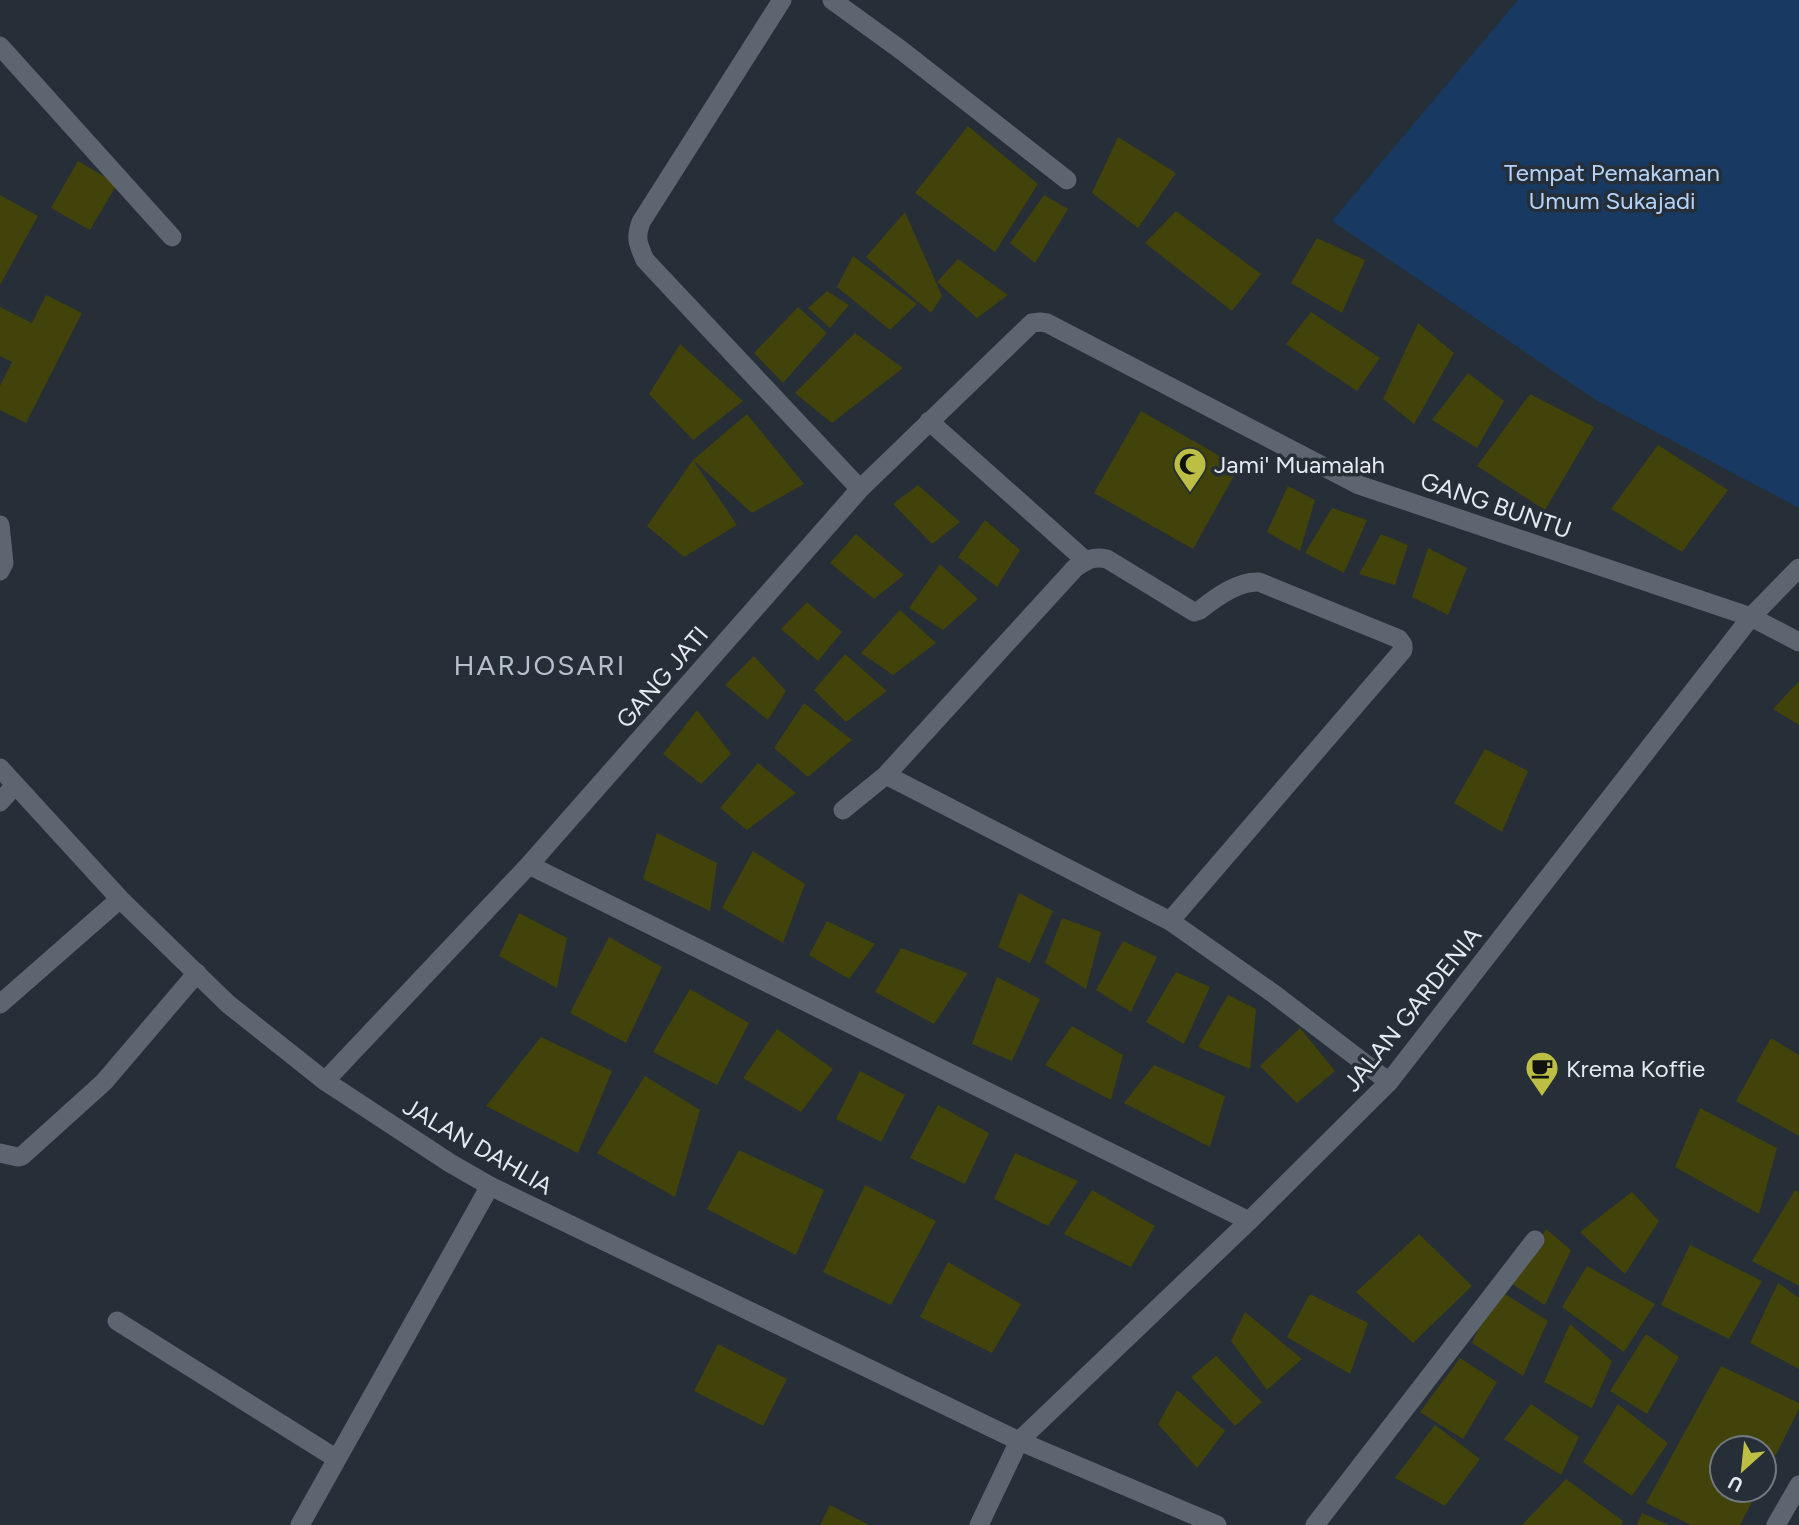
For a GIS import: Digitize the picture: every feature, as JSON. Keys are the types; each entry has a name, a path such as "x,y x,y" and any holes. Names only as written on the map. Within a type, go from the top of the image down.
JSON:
{"street":[{"path":"782,0 641,222 638,244 645,260 860,489"},
{"path":"832,0 901,50 1067,180"},
{"path":"0,46 172,237"},
{"name":"GANG JATI","path":"325,1081 529,865 860,489 1027,327 1032,323 1047,323"},
{"name":"GANG BUNTU","path":"1047,323 1359,485 1751,617 1799,642"},
{"path":"929,421 1086,561"},
{"path":"0,526 4,563 0,571"},
{"path":"843,810 886,775 1075,568 1097,556 1107,559 1194,612 1238,586 1259,582 1399,639 1403,650 1170,921"},
{"name":"JALAN GARDENIA","path":"1019,1441 1390,1082 1751,617 1799,568"},
{"name":"JALAN DAHLIA","path":"0,768 120,899 249,1021 325,1081 450,1163 490,1186 1019,1441 1217,1525"},
{"path":"886,775 1170,921 1274,994 1390,1082"},
{"path":"0,802 15,785"},
{"path":"529,865 1249,1221"},
{"path":"0,1004 120,899"},
{"path":"0,1153 22,1156 104,1082 197,973"},
{"path":"300,1525 490,1186"},
{"path":"1315,1525 1535,1240"},
{"path":"117,1321 337,1459"},
{"path":"979,1525 1019,1441"},
{"path":"1776,1525 1799,1485"}],"green space":[{"name":"Tempat Pemakaman Umum Sukajadi","path":"1518,0 1799,0 1799,508 1596,400 1332,221"}],"building":[{"path":"968,126 1038,184 995,252 915,193"},
{"path":"1118,137 1176,173 1138,228 1092,193"},
{"path":"78,161 117,184 90,230 51,208"},
{"path":"0,195 38,216 0,285"},
{"path":"1044,195 1068,209 1035,263 1010,243"},
{"path":"1176,211 1261,274 1232,311 1145,243"},
{"path":"905,212 942,296 931,313 866,257"},
{"path":"1317,238 1365,260 1342,313 1291,283"},
{"path":"853,256 917,304 890,330 837,287"},
{"path":"958,259 1008,295 977,318 937,282"},
{"path":"827,291 849,305 830,328 808,308"},
{"path":"46,295 82,313 26,423 0,410 0,386 12,362 0,356 0,307 32,323"},
{"path":"798,307 827,333 783,383 754,353"},
{"path":"1311,312 1380,358 1357,391 1286,344"},
{"path":"1418,323 1454,353 1414,424 1383,399"},
{"path":"855,333 903,368 832,423 795,393"},
{"path":"680,344 743,401 693,440 649,394"},
{"path":"1468,373 1504,401 1477,448 1432,420"},
{"path":"1530,394 1594,427 1545,510 1477,466"},
{"path":"1141,411 1239,467 1193,549 1094,493"},
{"path":"747,414 804,484 752,513 693,460"},
{"path":"1658,445 1728,490 1682,552 1611,509"},
{"path":"693,460 737,525 684,557 647,526"},
{"path":"918,485 960,522 932,544 893,504"},
{"path":"1288,486 1315,500 1300,551 1267,532"},
{"path":"1332,508 1367,520 1344,573 1305,553"},
{"path":"985,520 1020,550 997,587 958,557"},
{"path":"856,534 904,575 874,599 830,563"},
{"path":"1381,534 1408,545 1395,585 1359,574"},
{"path":"1428,548 1467,568 1448,615 1412,597"},
{"path":"940,564 978,599 943,630 909,608"},
{"path":"807,602 842,632 818,661 781,629"},
{"path":"900,610 936,643 893,675 861,653"},
{"path":"845,654 887,691 846,722 814,690"},
{"path":"754,656 786,691 768,720 725,685"},
{"path":"1799,681 1799,725 1773,709"},
{"path":"804,703 852,740 808,777 774,748"},
{"path":"697,710 731,754 701,784 663,754"},
{"path":"1485,749 1528,771 1502,832 1454,803"},
{"path":"758,763 796,793 747,830 720,808"},
{"path":"657,833 717,863 710,911 643,879"},
{"path":"753,851 805,884 783,943 722,908"},
{"path":"1019,893 1053,911 1030,963 998,947"},
{"path":"519,913 567,938 557,988 499,956"},
{"path":"1062,918 1101,932 1086,989 1045,963"},
{"path":"827,921 875,944 849,979 809,955"},
{"path":"609,937 662,967 626,1043 570,1013"},
{"path":"1123,941 1157,957 1131,1012 1096,990"},
{"path":"901,948 968,973 934,1024 875,992"},
{"path":"1176,972 1210,987 1184,1044 1146,1022"},
{"path":"997,977 1040,999 1012,1061 972,1044"},
{"path":"690,989 749,1023 717,1085 653,1052"},
{"path":"1228,995 1256,1009 1250,1069 1198,1047"},
{"path":"1072,1026 1123,1055 1111,1100 1045,1065"},
{"path":"1300,1028 1335,1071 1297,1103 1260,1066"},
{"path":"777,1029 833,1069 801,1112 743,1078"},
{"path":"541,1037 612,1071 578,1153 486,1106"},
{"path":"1771,1038 1799,1055 1799,1136 1736,1101"},
{"path":"1154,1065 1225,1096 1210,1147 1124,1103"},
{"path":"860,1071 905,1095 881,1142 836,1119"},
{"path":"645,1076 700,1110 675,1197 597,1153"},
{"path":"938,1105 989,1133 965,1184 910,1158"},
{"path":"1700,1108 1777,1148 1759,1214 1675,1167"},
{"path":"739,1150 824,1190 796,1255 707,1209"},
{"path":"1015,1153 1078,1181 1048,1226 994,1199"},
{"path":"865,1185 936,1221 891,1305 823,1272"},
{"path":"1092,1190 1155,1226 1131,1267 1064,1234"},
{"path":"1795,1190 1799,1192 1799,1286 1752,1261"},
{"path":"1632,1192 1659,1221 1625,1274 1580,1232"},
{"path":"1546,1229 1571,1250 1545,1305 1512,1284"},
{"path":"1419,1234 1472,1286 1413,1343 1356,1292"},
{"path":"1690,1245 1762,1281 1729,1339 1661,1305"},
{"path":"948,1262 1021,1304 992,1353 920,1317"},
{"path":"1587,1266 1655,1304 1624,1352 1562,1307"},
{"path":"1778,1283 1799,1298 1799,1369 1750,1343"},
{"path":"1497,1289 1548,1321 1523,1376 1472,1343"},
{"path":"1310,1294 1368,1323 1350,1374 1287,1337"},
{"path":"1245,1312 1302,1359 1267,1390 1231,1341"},
{"path":"1570,1324 1612,1361 1592,1408 1544,1382"},
{"path":"1646,1334 1679,1357 1647,1414 1610,1391"},
{"path":"718,1344 787,1379 763,1426 694,1391"},
{"path":"1216,1356 1262,1402 1235,1426 1191,1377"},
{"path":"1460,1358 1497,1382 1463,1439 1420,1412"},
{"path":"1721,1366 1799,1403 1799,1409 1778,1450 1778,1434 1708,1434 1708,1504 1751,1504 1740,1525 1691,1525 1646,1503"},
{"path":"1177,1390 1225,1431 1197,1468 1158,1424"},
{"path":"1531,1404 1579,1437 1561,1475 1504,1439"},
{"path":"1618,1404 1668,1443 1632,1496 1583,1462"},
{"path":"1435,1425 1480,1459 1445,1506 1395,1478"},
{"path":"1566,1479 1623,1521 1621,1525 1522,1525"},
{"path":"830,1505 869,1525 820,1525"},
{"path":"1642,1513 1669,1525 1637,1525"}],"place":[{"name":"Jami' Muamalah","path":"1190,494"},
{"name":"Krema Koffie","path":"1542,1098"}],"district":[{"name":"HARJOSARI","path":"540,665"}]}
